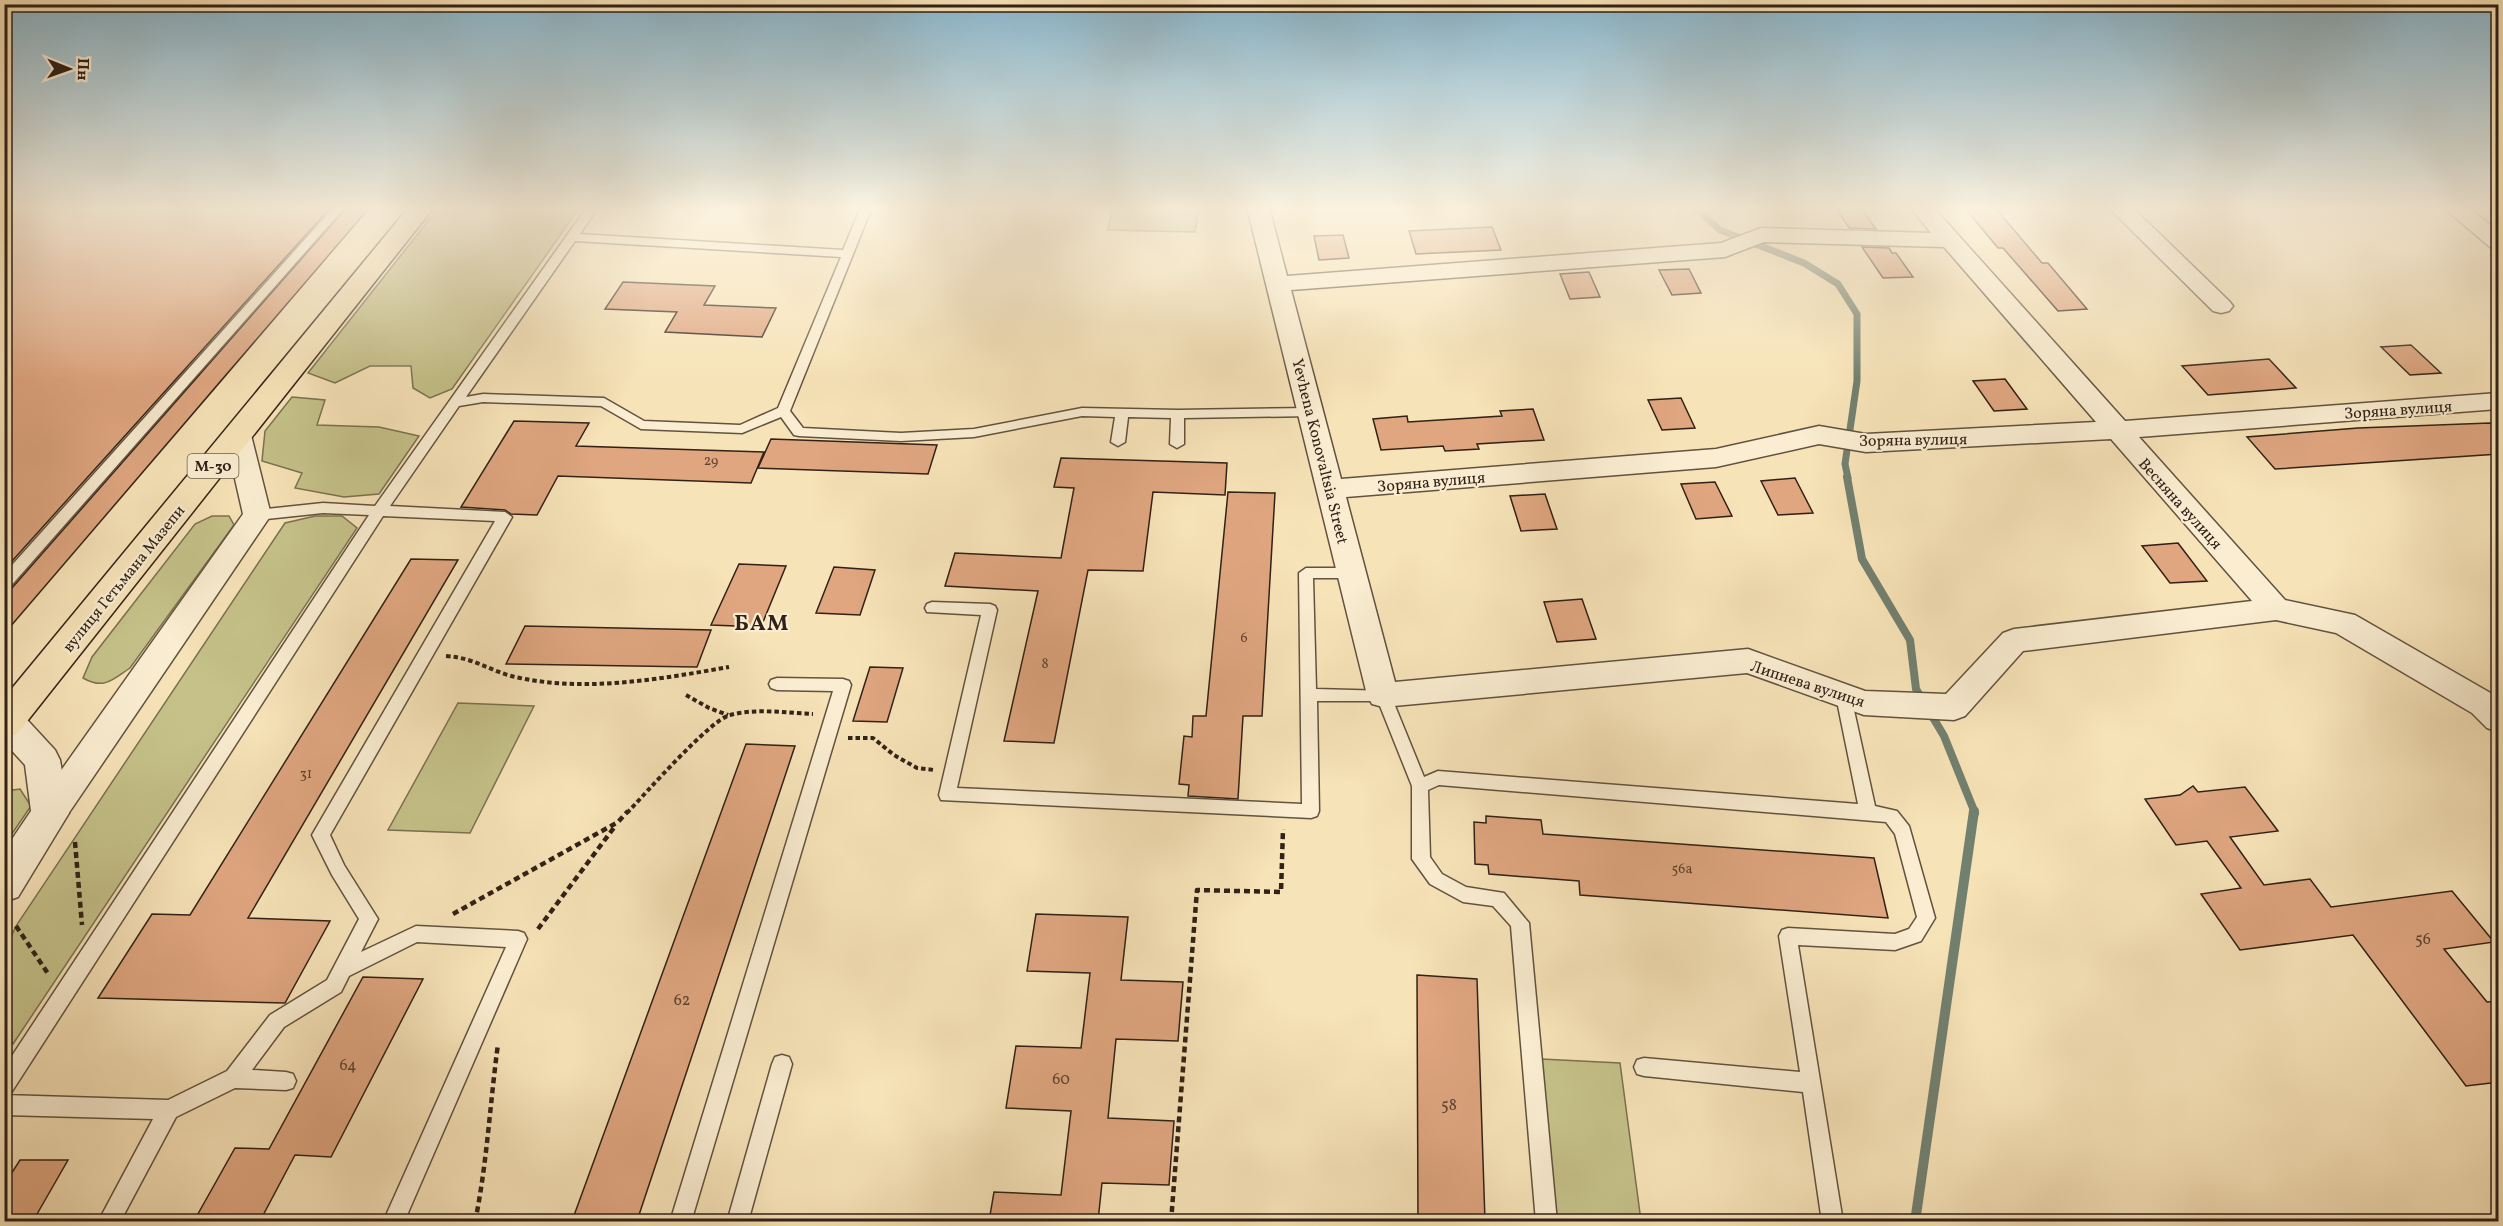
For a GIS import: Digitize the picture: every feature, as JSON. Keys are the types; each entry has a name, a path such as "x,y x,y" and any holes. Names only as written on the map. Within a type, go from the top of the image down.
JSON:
{"highway":[{"name":"вулиця Гетьмана Мазепи","path":"6,722 376,264"}],"street":[{"name":"Yevhena Konovaltsia Street","path":"1273,264 1383,695"},
{"path":"1278,284 1538,264"},
{"name":"Весняна вулиця","path":"1970,264 2276,609"},
{"path":"2178,264 2221,306"},
{"name":"Зоряна вулиця","path":"1330,489 1716,458 1819,435 1866,443 2116,430 2499,401"},
{"path":"4,885 50,813 257,515 238,435"},
{"path":"2276,609 2344,623 2483,704 2499,719"},
{"name":"Липнева вулиця","path":"1383,695 1748,661 1854,700 1954,707 2014,641 2276,609"},
{"path":"6,722 42,760 50,813"}],"lane":[{"path":"4,584 289,264"},
{"path":"4,1086 379,511 553,264"},
{"path":"454,403 483,398 604,402 642,425 742,429 783,411 843,264"},
{"path":"783,411 798,432 901,437 974,433 1082,412 1178,414 1311,412"},
{"path":"1118,442 1122,413"},
{"path":"1177,444 1178,414"},
{"path":"4,1105 169,1110 234,1078 277,1021 334,986 369,919 338,870 321,835 505,517 323,508 257,515"},
{"path":"932,608 990,610 947,795 1311,811 1306,573 1352,573"},
{"path":"680,1221 843,685 777,684"},
{"path":"1310,695 1383,695 1420,786 1421,859 1436,879 1463,894 1498,899 1520,923 1547,1221"},
{"path":"1854,700 1868,812"},
{"path":"1420,786 1438,778 1868,812 1891,816 1903,831 1926,918 1915,935 1895,942 1788,936 1833,1221"},
{"path":"343,970 416,934 518,939 393,1221"},
{"path":"737,1221 782,1064"},
{"path":"1644,1067 1811,1083"},
{"path":"234,1078 286,1080"},
{"path":"108,1221 169,1110"}],"path":[{"path":"425,656 465,657 517,678 568,686 685,675 729,667"},
{"path":"686,695 709,708 728,715 756,712 835,715"},
{"path":"518,939 531,938 618,822 691,746 728,715"},
{"path":"828,738 873,738 894,755 917,768 952,772"},
{"path":"1171,1221 1197,890 1281,892 1283,810"},
{"path":"416,934 618,822"},
{"path":"75,842 83,930"},
{"path":"16,926 54,983"},
{"path":"475,1221 482,1189 488,1118 501,1025 491,1000"}],"shaded area":[{"path":"394,264 540,264 452,389 430,398 413,388 411,366 370,366 335,383 308,373"},
{"path":"292,397 325,400 317,425 379,427 419,436 379,494 344,497 295,488 302,473 262,461 265,431"},
{"path":"212,516 229,516 234,525 130,668 108,682 90,682 83,678 92,657 195,524"},
{"path":"315,516 342,516 357,528 13,1044 5,1031 4,952 16,926 285,523"},
{"path":"458,703 534,706 470,833 388,830"},
{"path":"20,789 31,806 5,844 5,791"},
{"path":"1541,1059 1620,1063 1641,1221 1554,1221"}],"building":[{"path":"4,264 279,264 4,570"},
{"path":"297,264 321,264 4,634 4,591 11,589"},
{"path":"1874,264 1904,264 1913,277 1883,278"},
{"path":"2017,264 2049,264 2087,309 2058,311"},
{"path":"1689,269 1701,293 1672,295 1659,270"},
{"path":"1589,272 1600,297 1570,299 1560,274"},
{"path":"623,282 715,286 704,305 776,308 762,337 665,332 677,312 605,309"},
{"path":"2411,345 2441,373 2410,375 2381,347"},
{"path":"2269,359 2296,388 2208,395 2182,366"},
{"path":"2005,379 2027,409 1994,411 1973,381"},
{"path":"1681,398 1695,428 1662,430 1648,400"},
{"path":"1533,409 1544,440 1477,444 1479,449 1445,451 1443,446 1381,450 1373,419 1407,416 1408,422 1502,416 1500,411"},
{"path":"514,421 589,423 576,446 764,452 751,483 558,476 537,515 461,507"},
{"path":"2490,423 2499,431 2499,454 2275,469 2247,437 2358,428"},
{"path":"771,439 937,445 928,474 758,468"},
{"path":"1061,458 1227,463 1225,495 1153,492 1143,571 1088,570 1054,743 1004,741 1038,591 945,586 955,553 1061,558 1074,488 1054,487"},
{"path":"1795,478 1813,513 1778,515 1761,481"},
{"path":"1715,482 1732,516 1696,519 1681,484"},
{"path":"1228,492 1275,493 1262,716 1243,716 1238,799 1188,796 1189,785 1179,784 1184,736 1192,737 1193,716 1206,716"},
{"path":"1545,494 1557,529 1521,531 1510,496"},
{"path":"2178,543 2207,581 2170,583 2142,546"},
{"path":"411,559 458,560 248,918 330,921 285,1003 98,998 152,914 190,915"},
{"path":"739,564 786,566 761,627 711,625"},
{"path":"834,567 875,570 860,615 816,613"},
{"path":"1582,599 1596,639 1557,642 1544,602"},
{"path":"525,626 711,630 697,667 506,664"},
{"path":"870,667 903,668 887,722 853,721"},
{"path":"746,744 795,746 637,1221 572,1221"},
{"path":"2193,786 2198,792 2245,787 2278,831 2230,837 2264,885 2310,879 2331,907 2452,891 2494,942 2444,949 2487,1002 2499,1001 2499,1082 2466,1086 2353,935 2240,950 2201,894 2241,888 2207,841 2176,845 2145,799 2180,795"},
{"path":"1486,816 1541,820 1543,834 1874,858 1888,918 1580,895 1579,881 1489,874 1488,865 1475,864 1474,822 1486,823"},
{"path":"1036,914 1128,917 1121,980 1183,982 1178,1041 1116,1039 1108,1118 1174,1121 1169,1185 1102,1183 1098,1221 989,1221 994,1192 1061,1195 1071,1111 1006,1108 1016,1046 1081,1048 1090,973 1027,971"},
{"path":"1417,975 1477,979 1485,1221 1418,1221"},
{"path":"363,977 423,979 331,1157 295,1155 260,1221 194,1221 235,1148 269,1149"},
{"path":"20,1160 68,1160 33,1221 4,1221 4,1185"}],"waterway":[{"path":"1806,264 1838,284 1857,314 1857,381 1845,464 1848,478"},
{"path":"1847,477 1862,559 1910,640 1916,689 1944,736 1975,813"},
{"path":"1915,1222 1974,811"}],"district":[{"name":"БАМ","path":"762,622"}]}
